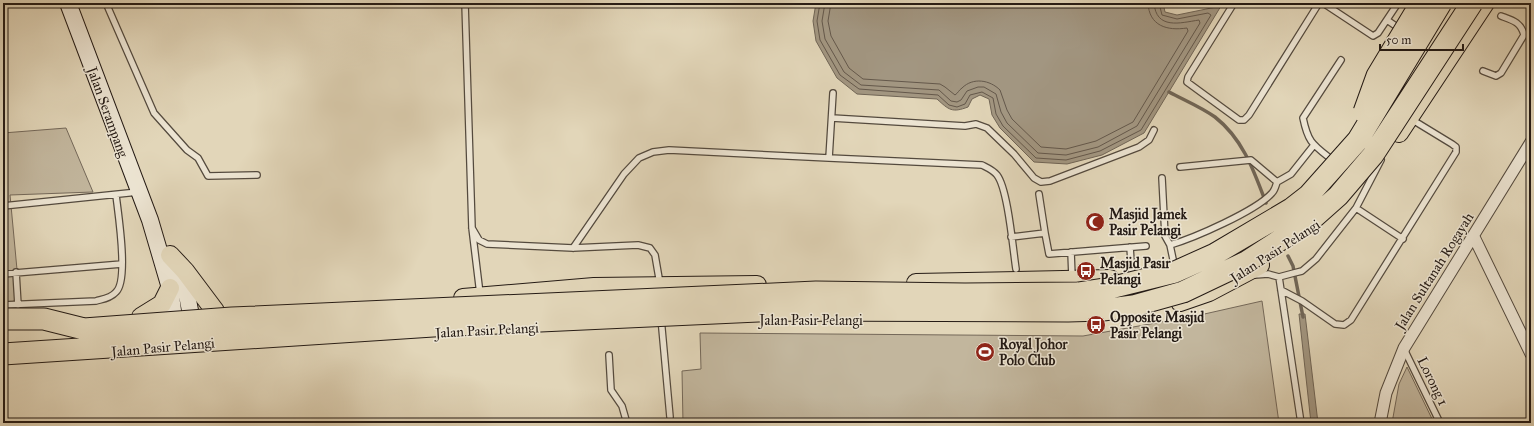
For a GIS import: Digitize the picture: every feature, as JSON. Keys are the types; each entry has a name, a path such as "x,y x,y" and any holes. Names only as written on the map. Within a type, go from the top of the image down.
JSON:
{"highway":[{"path":"1358,140 1365,108 1377,76 1421,3"},
{"path":"3,337 84,329 232,318 816,292 1078,293 1110,288 1175,272 1216,254 1291,209 1309,195 1358,140 1441,3"},
{"path":"3,354 425,326 782,310 1068,312 1103,310 1139,305 1183,292 1246,262 1311,220 1338,196 1373,155 1472,3"},
{"path":"3,319 44,319 84,329"}],"main road":[{"name":"Jalan Serampang","path":"68,3 138,192 150,220 182,280 183,314 177,345"},
{"path":"3,329 215,311 480,297 594,287 660,285 1099,281 1132,276 1174,264 1225,239 1293,197 1331,158 1365,117 1412,37 1434,3"},
{"name":"Jalan Pasir Pelangi","path":"3,363 60,359 195,343 661,322 826,319 965,320 1113,318 1155,310 1182,302 1233,280 1257,266 1323,220 1364,181 1384,155 1485,3"},
{"name":"Jalan Serampang","path":"150,220 170,288 195,343"},
{"path":"170,255 185,271 215,311"},
{"path":"141,317 162,304 170,288"}],"street":[{"name":"Jalan Sultanah Rogayah","path":"1380,423 1386,393 1404,348 1474,237 1531,142"},
{"path":"1474,237 1531,354"}],"lane":[{"path":"106,3 154,114 182,146 198,158 208,176 257,175"},
{"path":"465,3 472,228 480,297"},
{"path":"1234,3 1188,76 1187,82 1239,120 1244,120 1249,115 1319,3"},
{"path":"1324,3 1373,36 1378,33 1398,3"},
{"path":"1483,71 1496,76 1500,73 1524,35 1522,28 1517,22 1502,16"},
{"path":"1387,20 1412,37"},
{"path":"1331,158 1314,145 1307,136 1303,118 1341,60"},
{"path":"829,158 833,93"},
{"path":"832,118 965,126 976,124 987,128 1014,154 1034,178 1041,182 1050,182 1139,147 1149,140 1154,130"},
{"path":"1281,290 1302,301 1335,324 1344,325 1350,320 1403,239 1456,152 1456,147 1452,144 1410,118"},
{"path":"1170,244 1187,240 1258,204 1273,192 1277,182 1291,174 1314,145"},
{"path":"573,248 624,174 639,158 653,152 669,150 982,165 998,176 1001,182 1016,269"},
{"path":"1233,280 1257,274 1279,277 1302,271 1316,259 1356,208 1384,155"},
{"path":"1180,167 1251,160 1277,182"},
{"path":"1162,178 1165,236 1170,244 1174,264"},
{"path":"3,206 138,192"},
{"path":"3,305 96,301 110,297 117,292 121,286 122,264 116,194"},
{"path":"1039,194 1049,254 1146,246"},
{"path":"1356,208 1403,239"},
{"path":"472,228 479,240 487,244 573,248 638,245 650,248 655,255 660,285 661,322 670,417"},
{"path":"1011,237 1046,232"},
{"path":"1130,247 1132,276"},
{"path":"1071,252 1072,281"},
{"path":"3,274 122,264"},
{"path":"16,272 18,305"},
{"path":"1279,277 1301,423"},
{"name":"Lorong 1","path":"1404,348 1440,423"},
{"path":"609,355 611,390 622,406 626,420"}],"shaded area":[{"path":"66,128 93,192 10,195 21,312 3,313 3,133"},
{"name":"Royal Johor Polo Club","path":"1262,301 1279,423 683,423 682,371 701,369 700,333 1083,336 1200,315"},
{"path":"1407,367 1434,423 1392,423 1399,384"}],"water":[{"path":"816,3 1163,3 1165,12 1177,15 1221,6 1144,133 1102,155 1067,164 1034,162 1000,128 992,115 989,99 980,95 972,99 968,107 954,110 948,108 937,99 857,94 837,78 816,41 813,21"},
{"path":"1299,314 1305,314 1318,423 1311,423"}],"waterway":[{"path":"1169,92 1215,117 1233,135 1252,168 1266,203"},
{"path":"1288,256 1293,266 1303,317"}],"place":[{"name":"Masjid Jamek Pasir Pelangi","path":"1095,222"},
{"name":"Masjid Pasir Pelangi","path":"1086,271"},
{"name":"Opposite Masjid Pasir Pelangi","path":"1096,325"},
{"name":"Royal Johor Polo Club","path":"985,352"}]}
